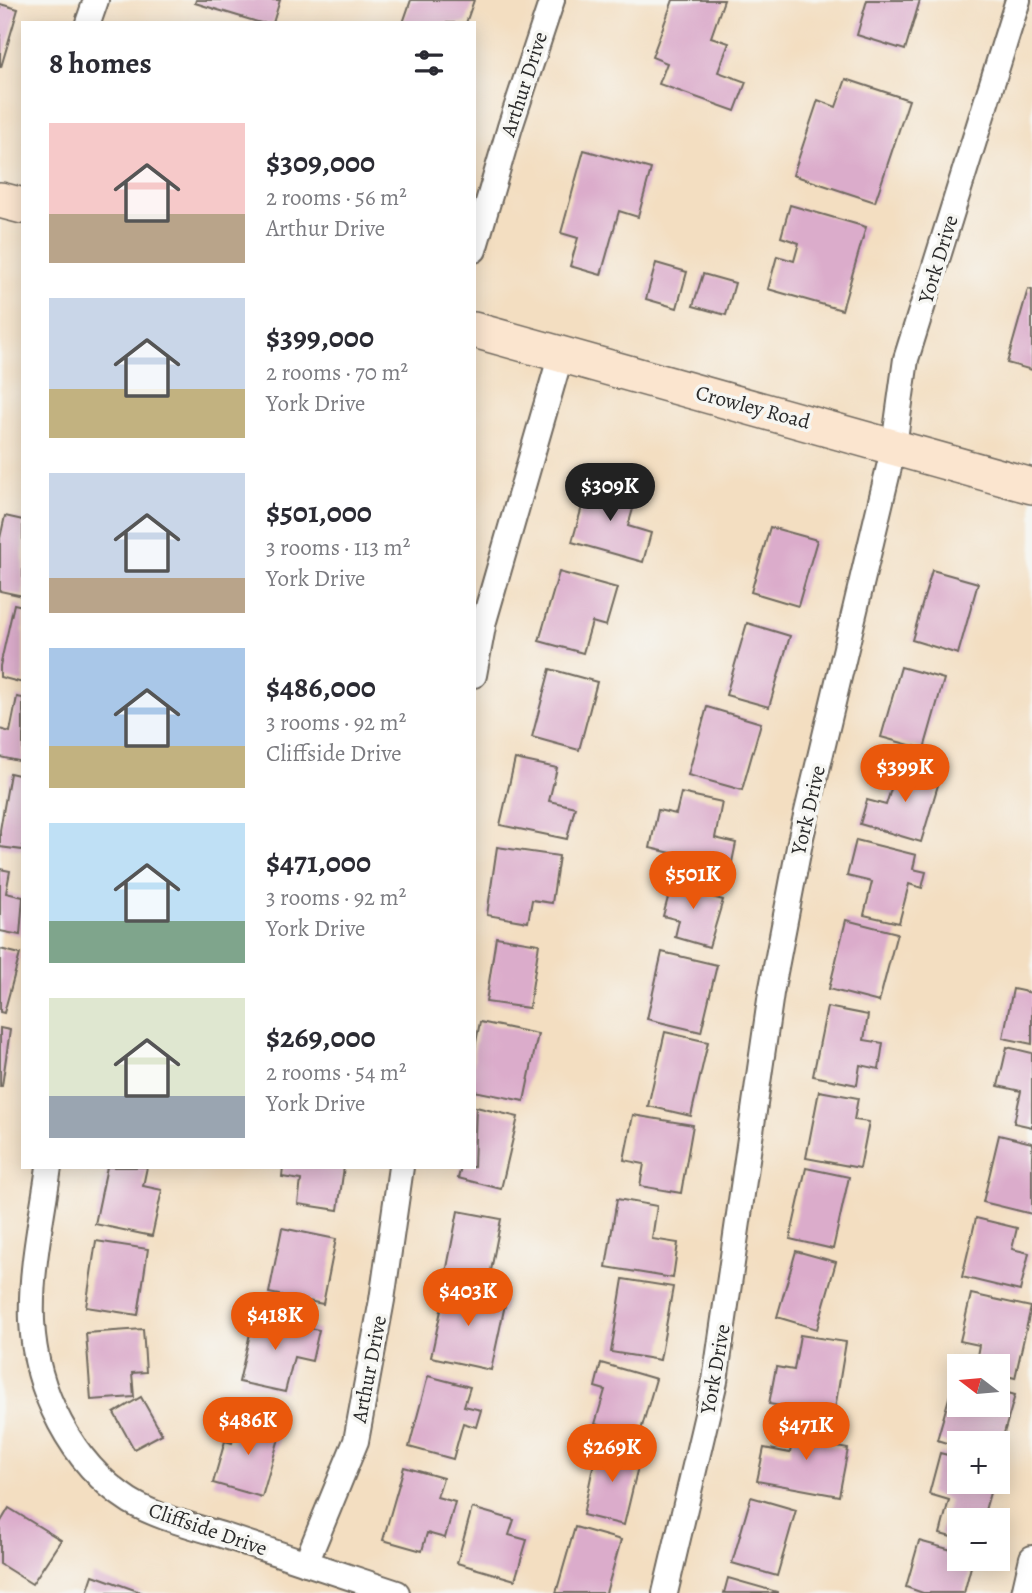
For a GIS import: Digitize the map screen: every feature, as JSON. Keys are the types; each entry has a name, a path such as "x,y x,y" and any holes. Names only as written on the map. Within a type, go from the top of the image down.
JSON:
{"main road":[{"path":"0,200 21,205"},
{"name":"Crowley Road","path":"476,331 1032,486"}],"street":[{"path":"89,21 96,0"},
{"name":"Arthur Drive","path":"476,243 510,127 552,0"},
{"name":"York Drive","path":"665,1593 715,1381 771,993 799,850 894,446 906,359 1018,0"},
{"path":"476,664 484,621 561,354"},
{"name":"Cliffside Drive","path":"49,1169 34,1276 32,1320 41,1380 58,1421 86,1461 109,1485 132,1502 169,1518 397,1593"},
{"name":"Arthur Drive","path":"306,1563 356,1441 382,1300 401,1169"},
{"path":"1024,1593 1032,1558"}],"building":[{"path":"196,0 280,0 274,21 254,21 195,3"},
{"path":"411,0 474,0 467,21 404,21"},
{"path":"673,0 724,0 711,37 729,43 718,72 746,82 735,111 659,84 667,63 652,57"},
{"path":"867,0 920,0 905,50 857,35"},
{"path":"0,4 18,9 1,67 0,67"},
{"path":"846,79 909,100 875,202 793,175 818,100 836,107"},
{"path":"584,150 651,169 638,217 619,211 601,275 570,266 578,238 561,233"},
{"path":"790,205 866,227 842,310 768,289 777,256 794,261 799,243 781,237"},
{"path":"656,263 687,272 677,308 646,299"},
{"path":"703,274 735,283 726,315 693,306"},
{"path":"1028,289 1032,290 1032,370 1007,363"},
{"path":"589,482 637,495 628,526 651,533 643,562 572,542"},
{"path":"5,516 21,520 21,596 0,591 0,538"},
{"path":"770,527 817,540 798,606 751,592"},
{"path":"932,570 978,583 958,654 912,640"},
{"path":"559,572 617,588 606,626 592,622 583,653 539,641"},
{"path":"14,604 21,606 21,682 0,677"},
{"path":"747,623 790,636 769,707 726,695"},
{"path":"901,667 944,679 924,749 881,737"},
{"path":"550,669 597,682 579,750 532,737"},
{"path":"17,697 21,698 21,762 0,757 0,729 10,732"},
{"path":"707,707 761,723 742,790 688,775"},
{"path":"515,759 557,768 549,801 575,807 567,839 500,825"},
{"path":"899,763 941,775 921,842 860,824 867,800 886,805"},
{"path":"10,773 21,776 21,850 0,847 0,830"},
{"path":"681,793 722,802 715,838 736,843 731,867 650,848 658,810 676,814"},
{"path":"856,840 916,855 913,869 926,872 922,888 909,884 899,923 864,915 872,882 847,876"},
{"path":"497,847 559,856 552,903 532,900 528,922 487,915"},
{"path":"0,869 10,871 6,893 21,897 21,922 20,935 0,931"},
{"path":"674,876 708,885 705,895 723,900 709,947 675,937 679,920 663,916"},
{"path":"846,920 897,933 879,1002 829,989"},
{"path":"496,937 539,944 529,1008 486,1002"},
{"path":"0,949 20,954 4,1013 0,1012"},
{"path":"662,952 717,965 701,1032 647,1019"},
{"path":"1013,989 1032,993 1032,1044 1003,1038"},
{"path":"827,1007 868,1015 864,1040 883,1043 879,1069 860,1065 857,1085 813,1076"},
{"path":"480,1022 538,1034 524,1101 476,1091 476,1042"},
{"path":"0,1028 10,1030 2,1086 0,1086"},
{"path":"665,1032 708,1042 691,1116 648,1106"},
{"path":"1007,1047 1032,1053 1032,1127 1014,1123 1021,1091 998,1086"},
{"path":"819,1091 858,1098 854,1120 869,1122 860,1168 806,1158"},
{"path":"476,1107 518,1117 501,1189 458,1178 460,1169 476,1169"},
{"path":"633,1115 693,1125 681,1193 640,1186 644,1164 624,1160"},
{"path":"999,1135 1032,1143 1032,1214 983,1202"},
{"path":"806,1168 849,1177 833,1249 790,1239"},
{"path":"107,1169 147,1169 143,1186 162,1190 152,1236 95,1224"},
{"path":"283,1169 344,1169 338,1210 298,1204 301,1180 282,1177"},
{"path":"617,1199 657,1206 652,1239 678,1243 673,1278 606,1267"},
{"path":"458,1211 501,1219 489,1281 446,1273"},
{"path":"976,1218 1017,1228 1012,1249 1029,1253 1020,1291 962,1277"},
{"path":"282,1228 336,1239 323,1304 269,1293"},
{"path":"96,1241 148,1249 138,1315 86,1307"},
{"path":"796,1251 836,1262 817,1329 777,1317"},
{"path":"623,1279 673,1287 660,1360 611,1352"},
{"path":"446,1287 506,1300 491,1370 431,1357"},
{"path":"971,1294 1031,1307 1015,1378 1010,1377 1010,1354 977,1354 979,1345 960,1341"},
{"path":"254,1316 319,1330 312,1361 294,1357 285,1392 239,1382"},
{"path":"143,1329 146,1372 132,1373 134,1397 91,1400 86,1333"},
{"path":"800,1335 846,1342 834,1415 769,1404 776,1367 794,1370"},
{"path":"601,1363 656,1379 639,1437 595,1424 605,1390 595,1387"},
{"path":"428,1376 470,1387 464,1406 481,1410 476,1427 463,1423 453,1459 409,1447"},
{"path":"1010,1394 1015,1395 1010,1412"},
{"path":"141,1397 162,1434 134,1449 114,1413"},
{"path":"947,1405 947,1418 1008,1418 1005,1431 947,1431 947,1443 937,1440"},
{"path":"240,1416 282,1428 262,1497 213,1483 225,1441 232,1443"},
{"path":"796,1419 829,1425 826,1445 848,1449 839,1496 757,1481 764,1448 790,1453"},
{"path":"598,1443 641,1454 624,1525 583,1515"},
{"path":"940,1453 947,1455 947,1494 990,1494 986,1508 947,1508 947,1536 940,1534 949,1500 929,1494"},
{"path":"404,1467 443,1478 437,1497 455,1502 445,1538 427,1533 422,1551 383,1540"},
{"path":"751,1497 796,1510 777,1576 732,1563"},
{"path":"9,1508 61,1540 32,1584 0,1564 0,1523"},
{"path":"472,1508 514,1520 509,1535 527,1540 515,1580 457,1563"},
{"path":"575,1527 621,1540 606,1593 556,1593"},
{"path":"919,1541 947,1549 947,1571 970,1571 964,1593 923,1593 906,1587"},
{"path":"93,1575 143,1593 87,1593"},
{"path":"728,1578 777,1592 777,1593 724,1593"}]}
